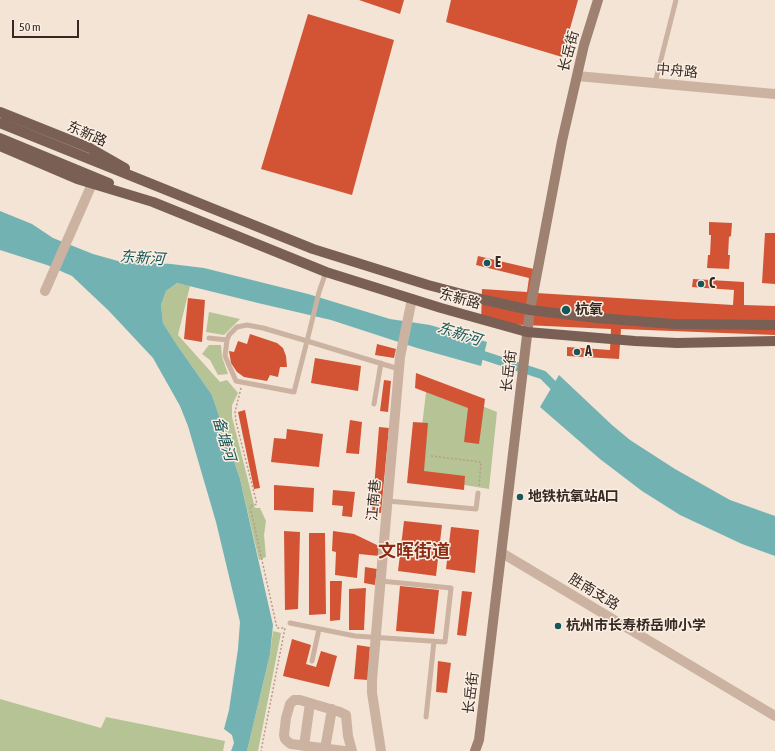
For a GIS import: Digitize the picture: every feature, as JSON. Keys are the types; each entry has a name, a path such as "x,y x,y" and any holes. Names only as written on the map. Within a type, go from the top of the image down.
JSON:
{"main road":[{"name":"东新路","path":"0,112 90,148 160,187"},
{"name":"东新路","path":"0,123 313,249 428,285 485,300 530,310 597,318 674,324 775,326"},
{"name":"东新路","path":"0,138 326,272 441,308 528,332 642,342 677,343 775,341"},
{"name":"东新路","path":"0,146 77,179 153,202"}],"street":[{"name":"长岳街","path":"475,751 479,740 530,310 576,76 598,0"},
{"name":"中舟路","path":"576,76 775,94"},
{"path":"45,291 92,184"},
{"name":"江南巷","path":"382,751 372,693 372,680 382,581 400,357 412,299"},
{"name":"胜南支路","path":"502,552 775,716"},
{"path":"344,751 292,744 285,739 286,718 290,704 294,700 300,700 332,709 346,715 348,736 352,751"},
{"path":"304,746 310,703"},
{"path":"325,749 332,709"}],"lane":[{"path":"655,83 676,0"},
{"path":"326,272 319,292 311,325 307,341 294,392 236,381 226,356 227,340 229,335 236,327 247,325 263,328 307,341 380,363 399,369"},
{"path":"209,338 227,340"},
{"path":"374,404 380,363"},
{"path":"388,501 476,509 478,493"},
{"path":"290,623 355,636 445,642 451,588 382,581"},
{"path":"312,661 320,629"},
{"path":"426,717 434,641"}],"path":[{"path":"242,382 235,412 236,422 257,504 250,506 277,628 285,628 261,751"},
{"path":"431,456 481,462 478,493"}],"green space":[{"path":"177,283 190,286 178,335 220,382 227,380 238,393 232,405 232,417 255,508 260,508 266,521 264,535 266,557 259,560 240,479 212,395 163,323 161,305 166,291"},
{"path":"209,312 240,319 224,335 206,332"},
{"path":"209,345 221,345 222,357 228,374 218,375 210,360 202,354"},
{"path":"427,384 497,412 489,489 416,477"},
{"path":"273,631 281,633 258,751 247,751 270,654"},
{"path":"0,699 101,728 106,717 225,741 223,751 0,751"}],"water":[{"name":"备塘河","path":"0,211 32,224 53,238 93,254 118,261 171,264 204,268 308,294 390,319 430,325 487,342 481,366 417,348 331,320 177,283 166,291 161,305 163,323 212,395 240,479 273,625 270,654 247,751 231,751 234,743 232,735 224,729 229,710 238,649 240,622 216,522 188,426 180,406 153,358 109,311 72,276 47,265 0,250"},
{"path":"559,375 630,440 675,469 730,500 775,516 775,556 742,544 680,515 642,491 600,459 540,407"}],"building":[{"path":"359,0 404,0 400,14"},
{"path":"451,0 578,0 562,57 446,22"},
{"path":"308,14 394,40 352,195 261,169"},
{"path":"709,222 732,223 731,236 729,237 729,269 707,268 708,255 710,255 711,235 709,235"},
{"path":"765,233 775,233 775,284 762,283"},
{"name":"杭氧","path":"478,256 538,270 536,293 733,305 734,290 692,287 693,279 744,282 744,305 775,306 775,335 621,329 619,359 567,356 567,347 610,350 611,329 481,323 482,289 527,292 529,278 476,265"},
{"path":"188,298 205,300 202,342 184,339"},
{"path":"250,334 277,343 283,348 286,356 287,367 280,367 278,377 270,375 267,381 244,377 237,372 231,363 229,351 234,352 238,341 247,344"},
{"path":"377,344 396,349 394,358 375,355"},
{"path":"315,358 361,366 358,391 311,383"},
{"path":"416,373 485,399 479,444 464,442 468,408 415,388"},
{"path":"384,380 391,381 388,412 380,411"},
{"path":"245,410 260,488 254,489 238,412"},
{"path":"350,420 362,422 359,454 346,453"},
{"path":"413,422 428,423 424,471 465,476 464,490 407,483"},
{"path":"379,427 389,428 381,513 372,512"},
{"path":"287,429 323,434 319,467 271,462 274,438 286,439"},
{"path":"274,485 314,488 313,512 274,510"},
{"path":"333,490 355,492 352,517 342,516 343,506 332,505"},
{"path":"404,521 442,525 436,576 398,571"},
{"path":"451,527 479,530 475,573 446,569"},
{"path":"284,531 300,532 298,609 285,610"},
{"path":"333,531 354,534 379,546 379,556 359,554 357,578 335,575 336,552 332,551"},
{"path":"309,533 325,533 326,614 309,615"},
{"path":"365,567 377,569 375,585 364,583"},
{"path":"330,581 342,581 340,620 330,621"},
{"path":"400,586 439,590 434,634 396,631"},
{"path":"366,588 364,630 349,630 349,589"},
{"path":"462,591 472,592 466,636 457,635"},
{"path":"292,639 311,645 306,664 316,667 321,651 337,656 329,687 283,676"},
{"path":"357,645 370,647 368,680 354,679"},
{"path":"438,661 451,663 447,693 436,692"}],"waterway":[{"name":"东新河","path":"473,352 543,375 561,393"}],"place":[{"name":"E","path":"487,263"},
{"name":"C","path":"701,284"},
{"name":"杭氧","path":"566,310"},
{"name":"A","path":"577,352"},
{"name":"地铁杭氧站A口","path":"520,497"},
{"name":"杭州市长寿桥岳帅小学","path":"558,626"}],"district":[{"name":"文晖街道","path":"414,551"}]}
